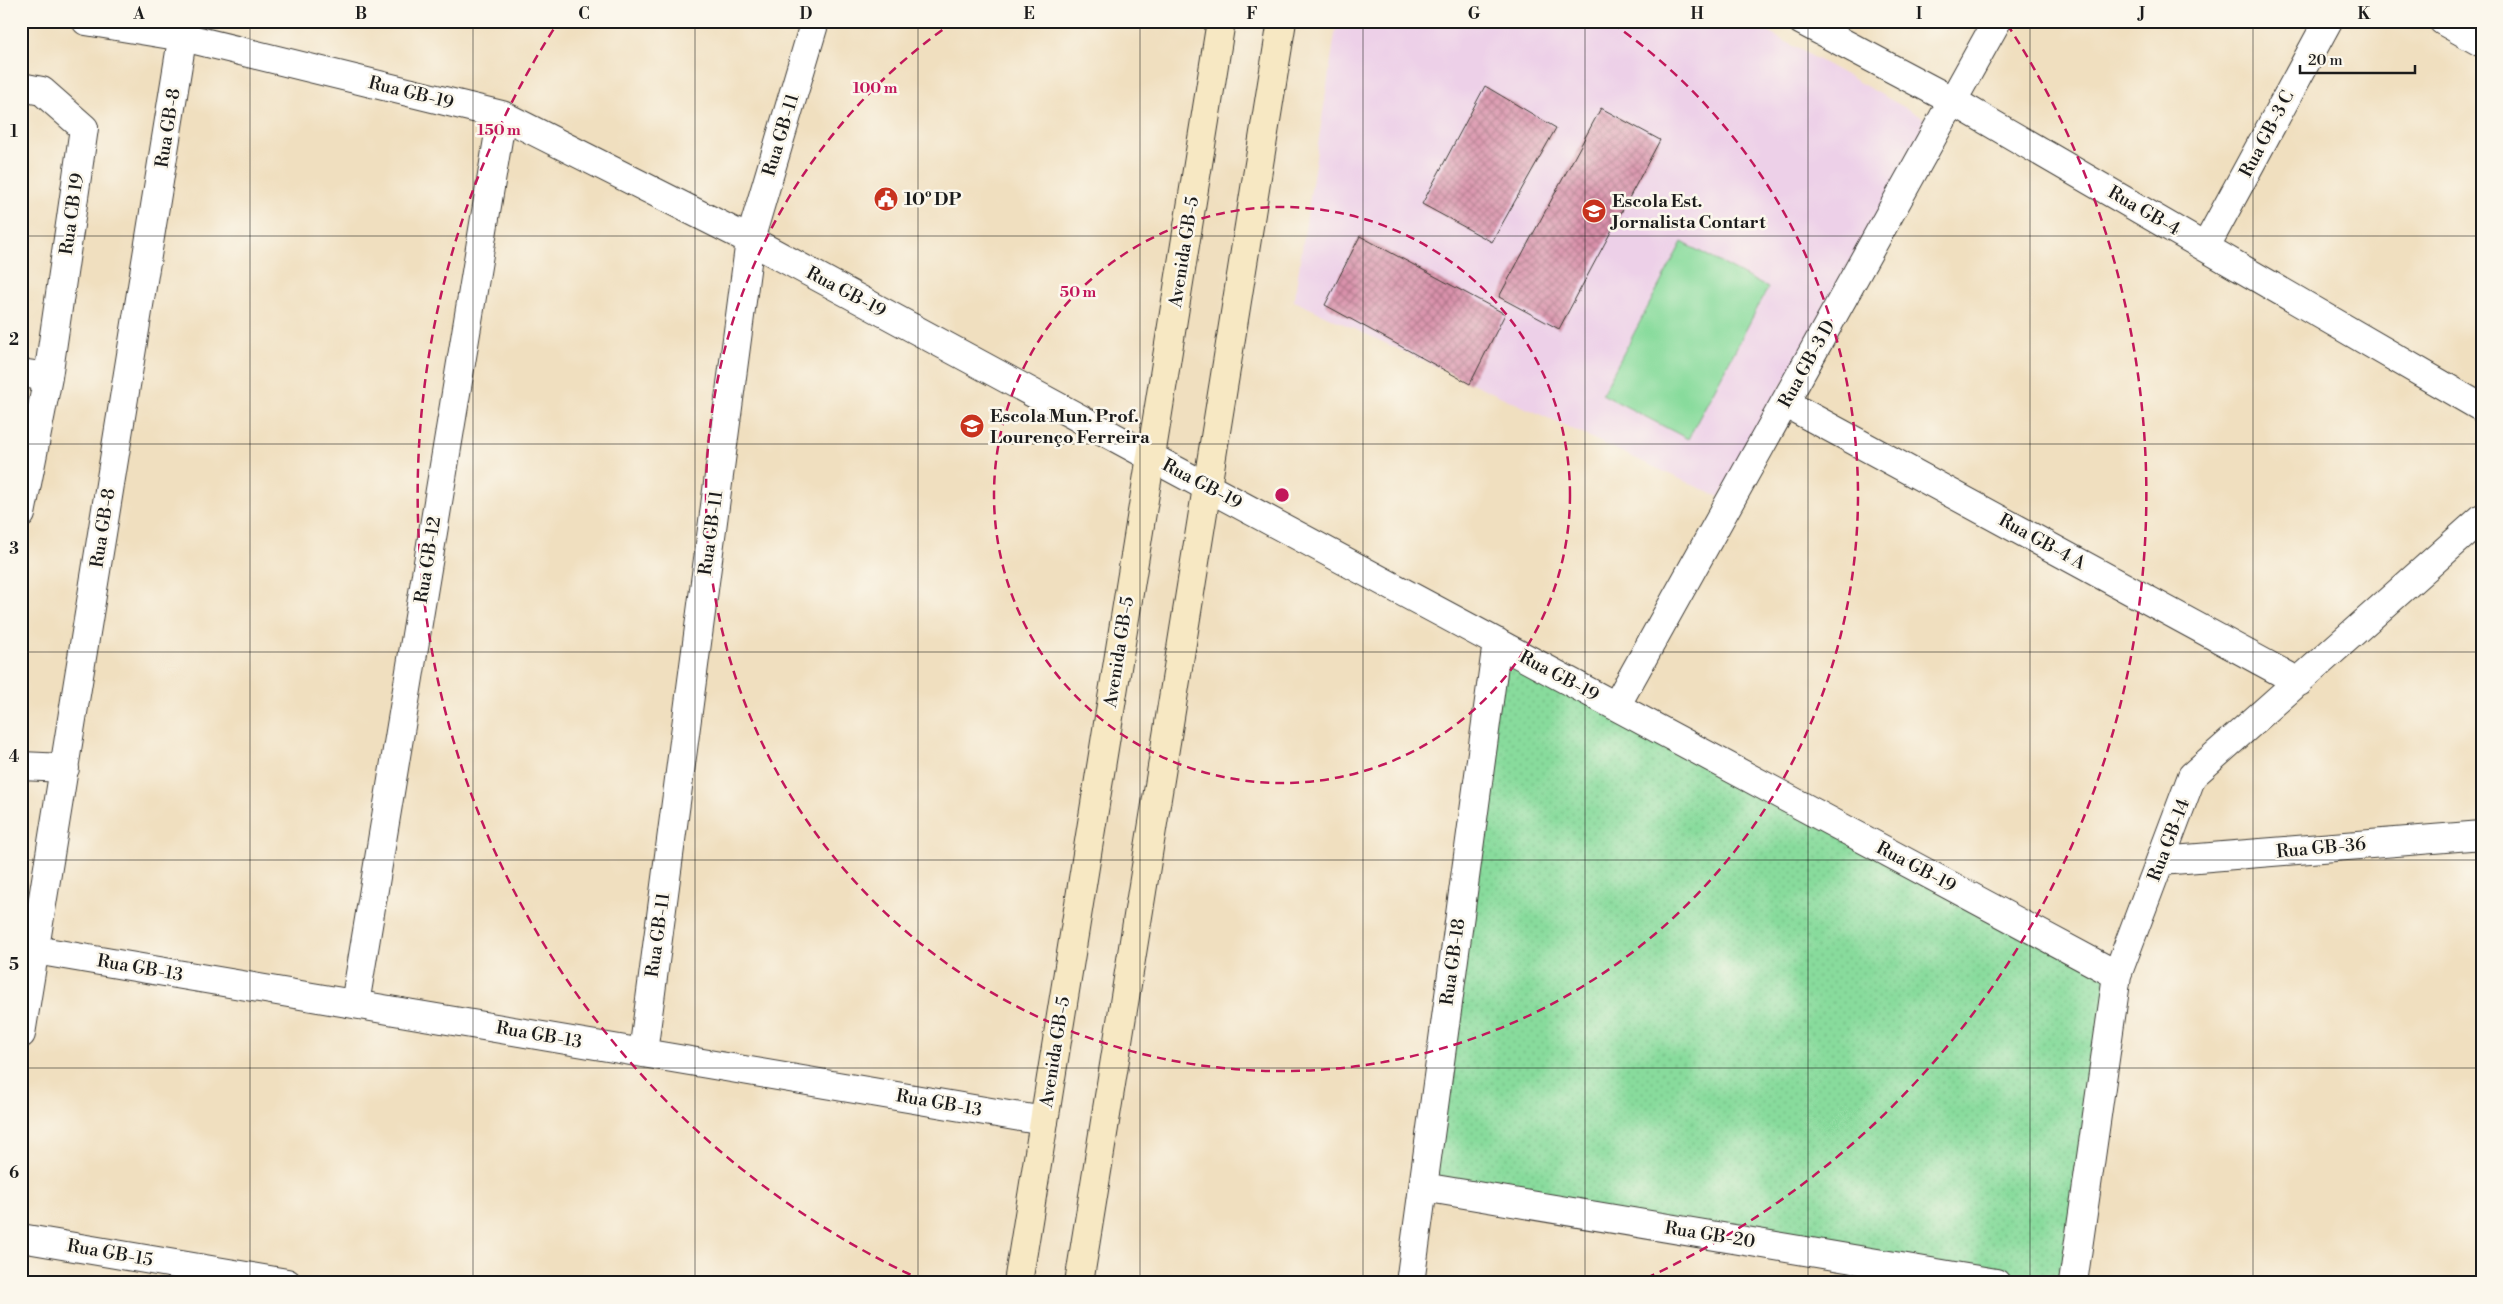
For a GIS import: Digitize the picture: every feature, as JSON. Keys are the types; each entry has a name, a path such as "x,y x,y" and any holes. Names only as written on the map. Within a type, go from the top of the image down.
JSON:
{"street":[{"name":"Rua GB-19","path":"86,21 184,29 502,115 750,240 2118,975"},
{"name":"Rua GB-11","path":"643,1052 750,240 815,21"},
{"name":"Avenida GB-5","path":"1018,1283 1221,21"},
{"path":"1079,1283 1282,21"},
{"name":"Rua GB-4","path":"1802,21 1953,101 2206,246 2482,408"},
{"name":"Rua GB-3 D","path":"1616,706 1997,21"},
{"name":"Rua GB-3 C","path":"2206,246 2328,21"},
{"path":"2443,21 2482,43"},
{"name":"Rua GB-8","path":"21,1034 184,29"},
{"name":"Rua CB 19","path":"21,87 42,91 84,128 48,377"},
{"name":"Rua GB-12","path":"355,1004 502,115"},
{"path":"21,373 48,377 21,514"},
{"name":"Rua GB-4 A","path":"1785,403 2299,682"},
{"name":"Rua GB-14","path":"2073,1283 2118,975 2192,776 2482,518"},
{"name":"Rua GB-18","path":"1410,1283 1497,642"},
{"path":"21,766 64,768"},
{"name":"Rua GB-36","path":"2161,861 2482,835"},
{"name":"Rua GB-13","path":"35,950 1044,1120"},
{"name":"Rua GB-20","path":"1423,1187 1996,1283"},
{"name":"Rua GB-15","path":"21,1238 287,1283"}],"shaded area":[{"name":"Escola Est. Jornalista Contart","path":"1337,21 1748,21 1931,122 1719,497 1294,301"}],"green space":[{"path":"1682,242 1768,288 1688,439 1602,394"},
{"path":"1497,642 2117,975 2073,1283 1996,1283 1423,1187"}],"building":[{"path":"1485,86 1556,128 1492,242 1422,204"},
{"path":"1601,108 1660,140 1559,329 1499,297"},
{"path":"1360,236 1505,314 1470,384 1325,305"}],"place":[{"name":"10º DP","path":"886,199"},
{"name":"Escola Est. Jornalista Contart","path":"1594,211"},
{"name":"Escola Mun. Prof. Lourenço Ferreira","path":"972,426"}]}
